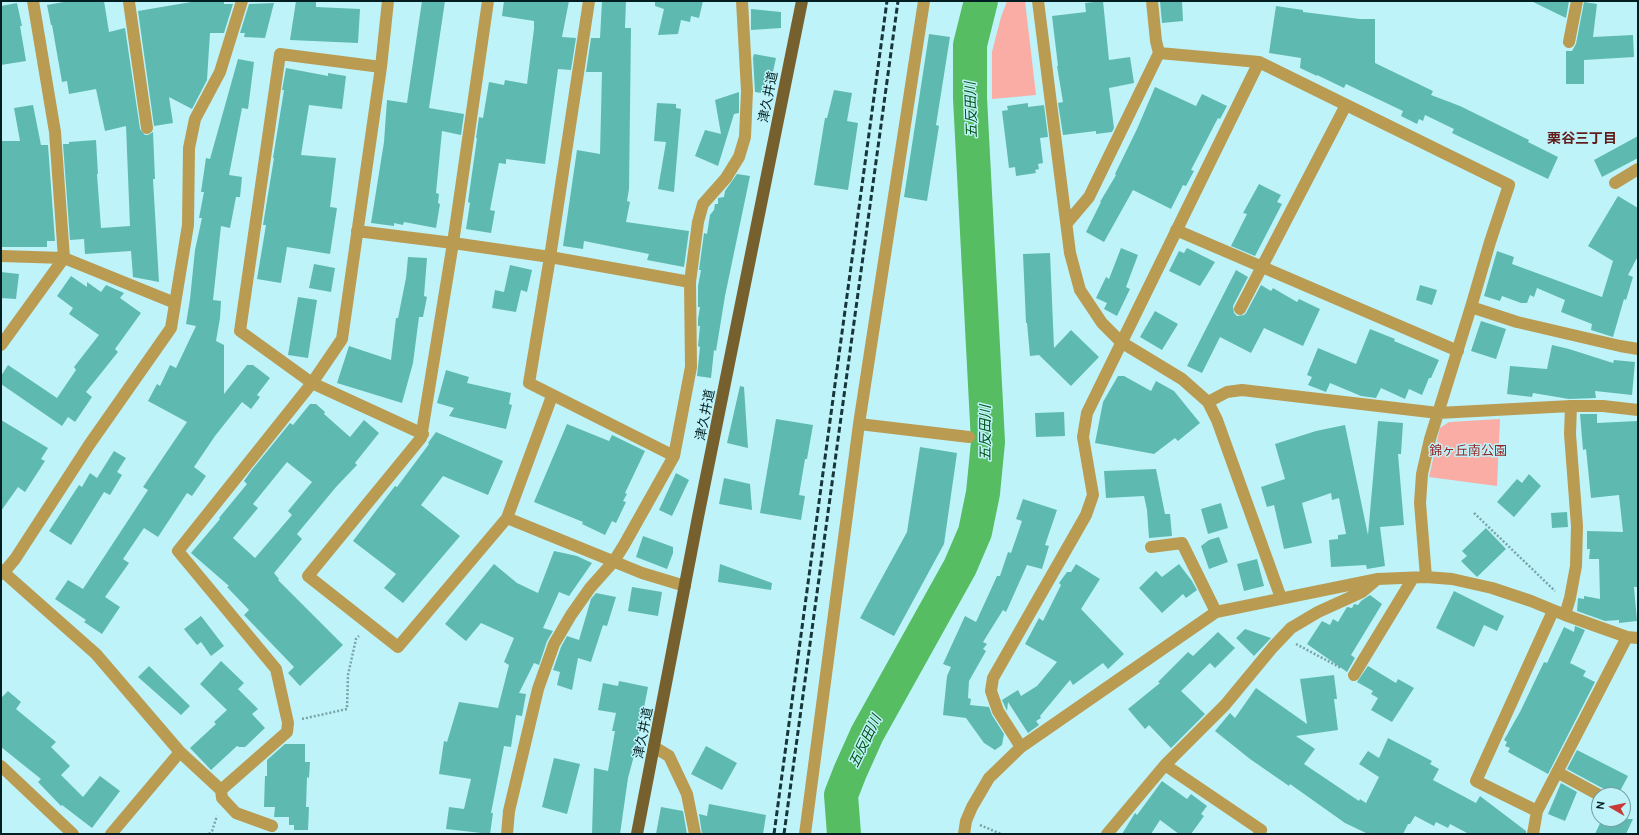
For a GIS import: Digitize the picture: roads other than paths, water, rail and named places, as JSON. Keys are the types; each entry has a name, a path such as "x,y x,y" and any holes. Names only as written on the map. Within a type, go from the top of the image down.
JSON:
{"main road":[{"name":"津久井道","path":"637,834 802,1"}],"street":[{"path":"1,345 64,258 55,132 34,1"},
{"path":"129,1 147,128"},
{"path":"242,1 220,72 194,118 189,148 188,225 171,328 89,445 15,559 2,572 96,654 180,752 221,790 222,798 236,813 272,826"},
{"path":"221,790 288,732 288,723 276,669 178,551 312,382 342,339 381,67 388,1"},
{"path":"488,1 453,243 423,434 308,576 398,647 507,518 552,396"},
{"path":"588,1 550,257 529,383 552,396 674,456"},
{"path":"506,834 509,811 538,689 554,644 571,615 590,588 614,561 674,456 691,367 690,282 698,222 704,204 726,178 739,157 745,137 747,91 742,1"},
{"path":"805,834 859,424 924,1"},
{"path":"1038,1 1070,253 1080,290 1102,323 1121,342 1182,378 1208,402 1218,420 1281,598"},
{"path":"1067,223 1089,197 1159,53 1156,41 1152,1"},
{"path":"1569,42 1577,1"},
{"path":"1159,53 1259,62 1510,185 1490,242 1430,439 1422,474 1420,502 1420,578 1354,675"},
{"path":"381,67 280,54 240,331 312,382 423,434"},
{"path":"1021,747 998,711 991,691 993,678 1086,515 1093,495 1083,437 1087,413 1259,62"},
{"path":"1240,309 1346,105"},
{"path":"1615,183 1638,169"},
{"path":"1176,230 1458,351"},
{"path":"357,231 550,257 690,282"},
{"path":"1,256 64,258 175,304"},
{"path":"1471,307 1517,322 1620,346 1638,348"},
{"path":"1208,402 1227,392 1242,390 1438,413 1570,406 1603,406 1638,410"},
{"path":"1567,609 1576,566 1577,526 1570,434 1570,406"},
{"path":"859,424 969,437"},
{"path":"507,518 642,573 685,586"},
{"path":"1151,547 1182,543 1216,612"},
{"path":"964,834 966,821 972,807 989,778 1021,747 1216,612 1378,579 1420,578 1452,579 1492,588 1553,610 1567,609 1633,637 1557,772 1537,811 1533,834"},
{"path":"1107,834 1165,764 1225,705 1291,628 1318,612 1362,592 1378,579"},
{"path":"1537,811 1476,781 1553,610"},
{"path":"654,747 669,756 687,794 695,834"},
{"path":"111,834 180,752"},
{"path":"1165,764 1261,830 1259,834"},
{"path":"1,766 73,834"},
{"path":"1557,772 1591,791"}],"waterway":[{"name":"五反田川","path":"844,834 841,795 850,772 867,734 960,567 975,532 983,493 988,442 970,98 970,45 981,1"}],"railway":[{"path":"774,834 887,1"},
{"path":"784,834 898,1"}],"district":[{"name":"栗谷三丁目","path":"1582,138"}],"park label":[{"name":"錦ヶ丘南公園","path":"1468,451"}]}
